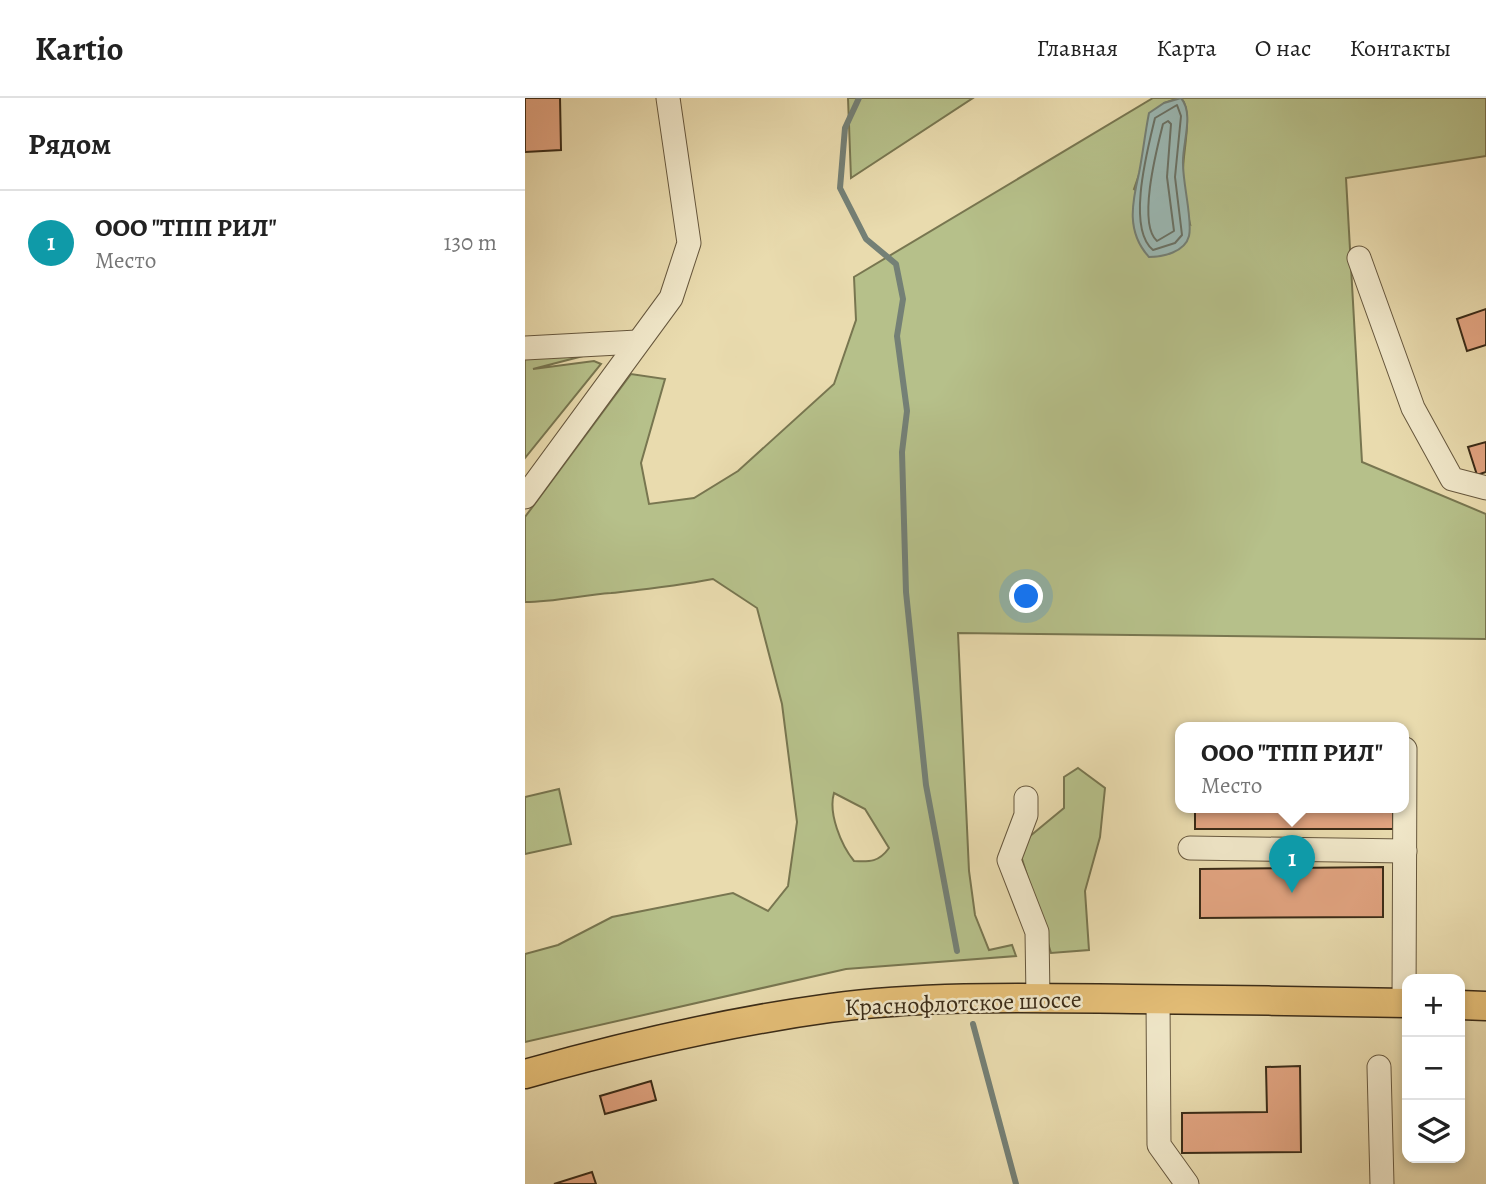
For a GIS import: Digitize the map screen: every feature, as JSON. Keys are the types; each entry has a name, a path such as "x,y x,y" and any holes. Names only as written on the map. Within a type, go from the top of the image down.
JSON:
{"main road":[{"name":"Краснофлотское шоссе","path":"525,1074 615,1049 831,1008 931,1000 1038,998 1402,1003"},
{"path":"1465,1005 1486,1006"}],"street":[{"path":"525,497 671,298 689,243 668,98"},
{"path":"1359,258 1413,408 1452,479 1486,488"},
{"path":"525,348 637,342"},
{"path":"1026,798 1026,815 1009,860 1037,932 1038,998"},
{"path":"1405,813 1405,974"},
{"path":"1190,848 1405,851"},
{"path":"1158,999 1159,1145 1187,1184"},
{"path":"1379,1067 1381,1184"}],"green space":[{"path":"848,98 973,98 851,178"},
{"path":"1153,98 1179,98 1164,103 1134,189 1190,224 1183,180 1187,113 1181,98 1486,98 1486,156 1346,178 1362,462 1486,514 1486,639 958,633 969,871 975,915 989,950 1012,945 1016,956 846,969 525,1042 525,954 558,945 612,917 733,893 768,911 788,886 797,822 782,704 757,608 713,579 650,589 525,602 525,517 631,374 665,379 641,463 649,504 694,498 738,471 834,384 856,320 854,277","holes":["834,793 865,809 889,848 874,860 854,861 834,819"]},
{"path":"637,342 533,369 594,361 601,364 525,458 525,348"},
{"path":"1078,768 1105,788 1100,837 1085,891 1089,950 1051,953 1018,846 1064,808 1064,777"},
{"path":"559,789 571,844 525,854 525,797"}],"water":[{"path":"1181,98 1187,111 1183,161 1190,220 1189,236 1178,250 1167,255 1149,257 1137,238 1133,206 1149,113 1164,103"}],"building":[{"path":"525,98 560,98 561,150 525,152"},
{"path":"1486,309 1486,345 1467,351 1457,319"},
{"path":"1486,442 1486,472 1477,475 1468,447"},
{"path":"1195,813 1393,813 1393,829 1195,829"},
{"path":"1383,867 1383,917 1200,918 1200,869"},
{"path":"1300,1066 1301,1152 1182,1153 1182,1113 1267,1112 1266,1067"},
{"path":"651,1081 656,1100 605,1114 600,1096"},
{"path":"592,1172 596,1184 554,1184"}],"waterway":[{"path":"859,98 845,128 840,188 866,239 896,264 903,299 897,336 907,411 902,452 906,592 926,785 957,951"},
{"path":"973,1024 1016,1184"}],"place":[{"name":"ООО \"ТПП РИЛ\"","path":"1292,893"}]}
